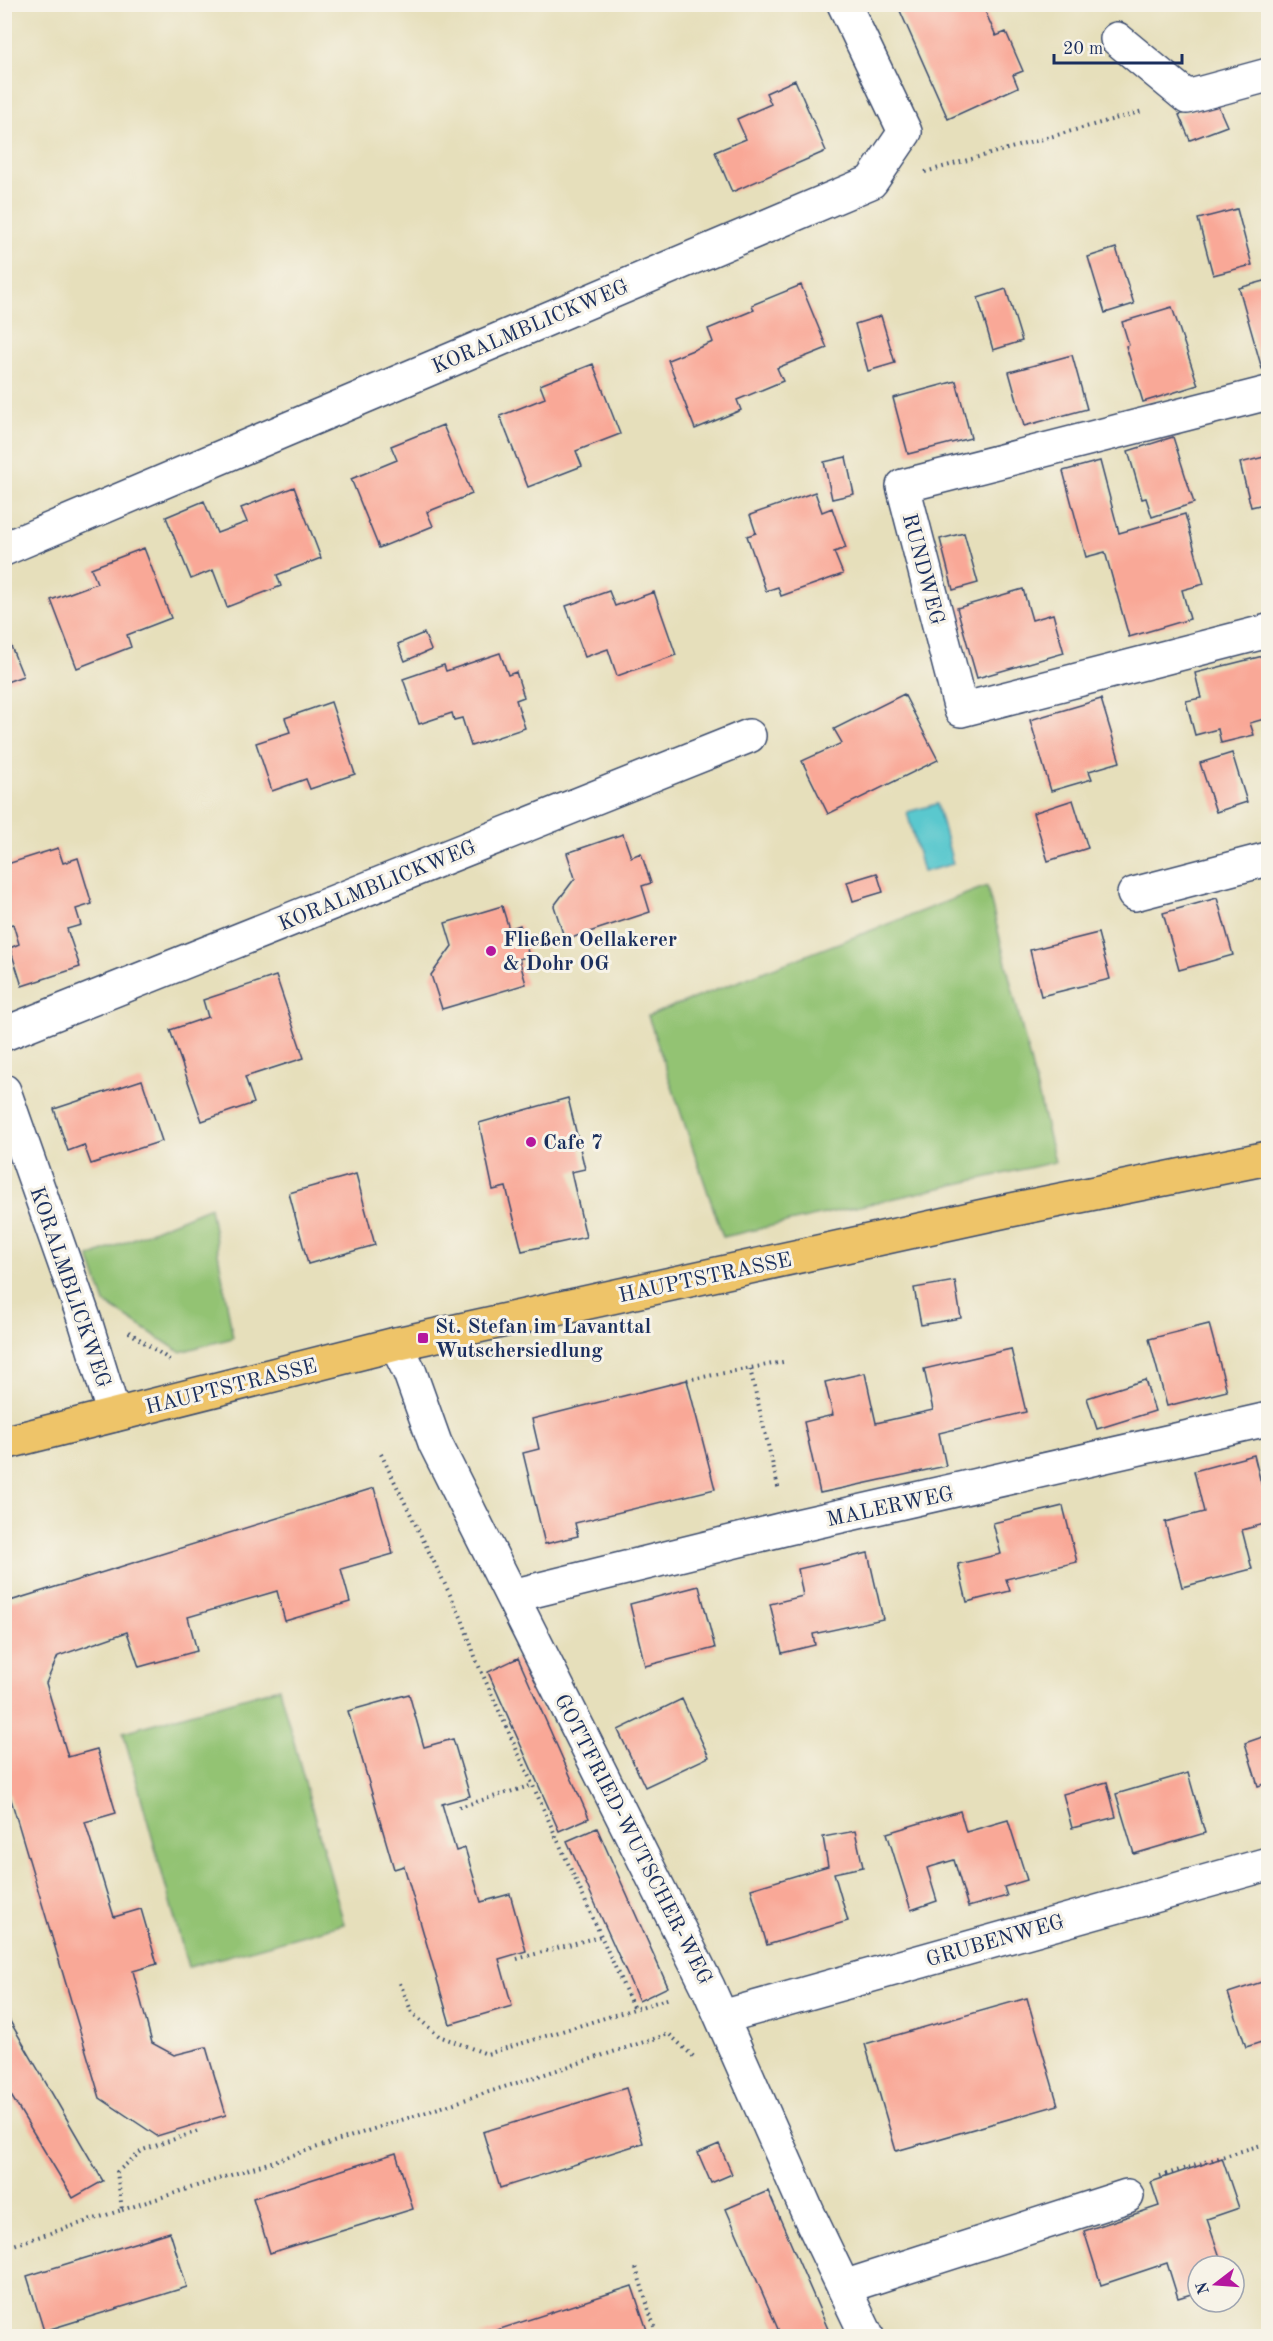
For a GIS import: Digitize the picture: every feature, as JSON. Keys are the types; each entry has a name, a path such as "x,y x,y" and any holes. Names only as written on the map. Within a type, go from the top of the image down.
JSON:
{"main road":[{"name":"HAUPTSTRASSE","path":"4,1443 396,1344 1006,1211 1269,1158"}],"street":[{"name":"KORALMBLICKWEG","path":"4,549 871,182 905,132 844,4"},
{"path":"1117,39 1187,97 1269,75"},
{"name":"RUNDWEG","path":"1269,393 903,486 962,710 1269,631"},
{"name":"KORALMBLICKWEG","path":"4,1034 749,736"},
{"path":"1134,894 1269,859"},
{"name":"KORALMBLICKWEG","path":"4,1091 86,1324 114,1415"},
{"name":"GOTTFRIED-WUTSCHER-WEG","path":"396,1344 410,1373 435,1443 708,1987 808,2213 867,2337"},
{"name":"MALERWEG","path":"512,1596 788,1528 1269,1419"},
{"name":"GRUBENWEG","path":"722,2017 1269,1863"},
{"path":"843,2287 1126,2196"}],"path":[{"path":"889,155 915,175 1099,125 1187,97"},
{"path":"687,1380 783,1362"},
{"path":"750,1369 788,1528"},
{"path":"381,1454 462,1619 477,1662 634,2009"},
{"path":"459,1806 533,1785"},
{"path":"517,1959 601,1936"},
{"path":"400,1983 412,2013 439,2036 487,2054 708,1987"},
{"path":"4,2248 669,2034 698,2061"},
{"path":"122,2210 117,2172 143,2150 201,2130"},
{"path":"1126,2196 1152,2178 1269,2143"},
{"path":"636,2268 657,2337"}],"green space":[{"path":"987,886 1055,1162 723,1237 648,1016"},
{"path":"210,1207 233,1338 180,1352 105,1303 89,1257"},
{"path":"279,1688 344,1924 188,1967 123,1732"}],"water":[{"path":"937,804 953,864 923,872 907,812"}],"building":[{"path":"897,4 982,4 996,36 1006,32 1023,71 1013,75 1018,87 948,119"},
{"path":"795,80 826,151 732,192 715,152 746,139 737,119 771,104 766,93"},
{"path":"1216,101 1227,126 1190,140 1179,115"},
{"path":"1237,209 1252,265 1213,275 1198,219"},
{"path":"1116,248 1134,304 1105,313 1088,257"},
{"path":"1268,280 1268,368 1262,369 1239,288"},
{"path":"801,285 827,348 777,368 783,381 737,400 741,410 695,429 668,360 713,342 708,329 754,310 752,305"},
{"path":"1006,289 1022,341 993,350 978,298"},
{"path":"1172,307 1198,385 1143,402 1126,346 1129,345 1122,322"},
{"path":"881,316 895,363 868,371 855,324"},
{"path":"1072,355 1087,409 1024,426 1009,372"},
{"path":"593,364 620,434 576,451 582,466 528,487 500,416 545,398 540,385"},
{"path":"956,381 971,438 908,454 893,398"},
{"path":"443,425 472,494 427,512 433,526 379,548 351,479 397,460 391,446"},
{"path":"1173,437 1194,503 1152,517 1146,498 1142,499 1128,451"},
{"path":"1268,456 1268,503 1251,507 1240,463"},
{"path":"846,457 854,494 832,499 824,462"},
{"path":"1100,461 1119,533 1185,514 1204,584 1182,590 1190,619 1129,637 1105,552 1086,557 1063,471"},
{"path":"294,487 321,558 277,575 281,586 227,607 213,570 191,579 166,517 204,501 217,533 247,522 241,508"},
{"path":"815,492 822,512 832,508 846,548 834,552 843,574 781,596 778,587 766,591 747,536 756,533 750,515"},
{"path":"964,533 978,583 953,590 940,539"},
{"path":"144,548 171,618 127,635 131,647 77,668 51,600 97,583 91,568"},
{"path":"1023,589 1032,620 1053,614 1064,653 977,678 957,608"},
{"path":"609,591 615,606 654,592 676,655 617,676 608,649 585,657 566,606"},
{"path":"4,629 23,676 4,683"},
{"path":"424,633 431,650 405,661 398,644"},
{"path":"500,653 508,675 516,672 524,697 516,700 525,728 471,746 462,718 454,720 452,713 419,724 403,679 444,665 446,671"},
{"path":"1263,656 1268,677 1268,718 1250,723 1254,735 1221,743 1218,729 1195,735 1186,701 1201,698 1195,673"},
{"path":"904,694 938,760 828,814 802,761 842,743 834,729"},
{"path":"1101,699 1120,762 1089,771 1092,779 1051,791 1030,720"},
{"path":"331,702 355,774 310,789 306,779 272,791 256,743 290,732 285,718"},
{"path":"1232,753 1247,802 1216,812 1200,763"},
{"path":"1073,800 1088,848 1048,861 1033,813"},
{"path":"623,834 631,857 641,853 651,883 642,886 650,912 565,940 554,906 575,878 567,853"},
{"path":"58,848 63,863 78,858 92,904 76,909 81,925 67,929 80,967 22,986 10,948 19,944 13,924 4,926 4,865"},
{"path":"877,873 883,892 853,901 847,882"},
{"path":"1217,898 1233,955 1179,970 1163,913"},
{"name":"Fließen Oellakerer & Dohr OG","path":"502,906 509,929 520,925 529,956 519,959 526,984 442,1009 431,975 452,946 445,923"},
{"path":"1098,933 1110,979 1041,996 1030,950"},
{"path":"276,976 304,1058 245,1077 254,1103 202,1121 170,1030 208,1017 203,1000"},
{"path":"142,1080 162,1141 91,1164 84,1145 68,1151 54,1109"},
{"path":"568,1098 585,1169 571,1172 586,1237 522,1251 506,1187 493,1190 479,1123"},
{"path":"356,1174 375,1245 308,1264 289,1193"},
{"path":"955,1281 961,1318 921,1325 914,1288"},
{"path":"1209,1324 1227,1391 1167,1406 1149,1339"},
{"path":"1011,1349 1026,1412 939,1433 946,1466 820,1493 804,1422 833,1415 825,1382 865,1373 876,1423 933,1410 924,1369"},
{"path":"687,1380 715,1489 575,1523 578,1536 545,1544 523,1453 539,1449 532,1419"},
{"path":"1145,1380 1155,1411 1097,1429 1087,1398"},
{"path":"1254,1455 1268,1511 1268,1523 1242,1530 1252,1569 1182,1587 1165,1522 1204,1512 1194,1471"},
{"path":"374,1488 393,1554 341,1569 350,1602 285,1621 277,1591 188,1617 197,1651 139,1667 127,1632 58,1656 46,1683 68,1757 97,1749 116,1813 85,1822 114,1917 141,1909 157,1964 133,1971 152,2043 174,2055 206,2047 226,2115 157,2136 100,2098 4,1776 4,1606 7,1602"},
{"path":"1063,1506 1077,1562 1006,1579 1010,1591 967,1602 958,1564 1001,1554 993,1523"},
{"path":"868,1553 883,1619 813,1634 815,1645 782,1653 770,1604 803,1596 798,1569"},
{"path":"699,1586 715,1648 645,1666 630,1604"},
{"path":"518,1658 589,1818 559,1831 488,1672"},
{"path":"409,1694 424,1747 453,1739 470,1796 442,1804 456,1851 465,1848 481,1902 510,1894 526,1951 499,1959 512,2006 450,2024 404,1866 394,1869 348,1711"},
{"path":"682,1699 709,1757 645,1787 618,1730"},
{"path":"1268,1735 1268,1783 1258,1786 1245,1743"},
{"path":"1188,1773 1205,1833 1134,1854 1116,1794"},
{"path":"1107,1782 1116,1817 1072,1828 1063,1794"},
{"path":"960,1811 966,1832 1008,1820 1027,1880 1004,1887 1007,1896 968,1907 954,1860 927,1868 937,1901 911,1910 887,1833"},
{"path":"597,1828 668,1987 639,2001 567,1841"},
{"path":"855,1831 863,1867 834,1873 848,1921 767,1945 751,1889 828,1866 823,1837"},
{"path":"1268,1980 1268,2040 1246,2047 1228,1993"},
{"path":"1027,1998 1058,2105 896,2151 865,2044"},
{"path":"4,2011 103,2181 73,2198 4,2084"},
{"path":"626,2088 643,2143 500,2188 483,2132"},
{"path":"719,2144 732,2174 711,2183 698,2153"},
{"path":"396,2153 413,2209 270,2253 253,2198"},
{"path":"1222,2158 1239,2208 1207,2219 1219,2254 1186,2254 1186,2296 1178,2298 1167,2263 1101,2285 1084,2231 1159,2206 1151,2182"},
{"path":"768,2191 831,2336 781,2336 726,2209"},
{"path":"170,2232 187,2287 44,2331 27,2276"},
{"path":"632,2286 649,2336 479,2336"}],"place":[{"name":"Fließen Oellakerer & Dohr OG","path":"491,951"},
{"name":"Cafe 7","path":"531,1142"},
{"name":"St. Stefan im Lavanttal Wutschersiedlung","path":"423,1338"}]}
